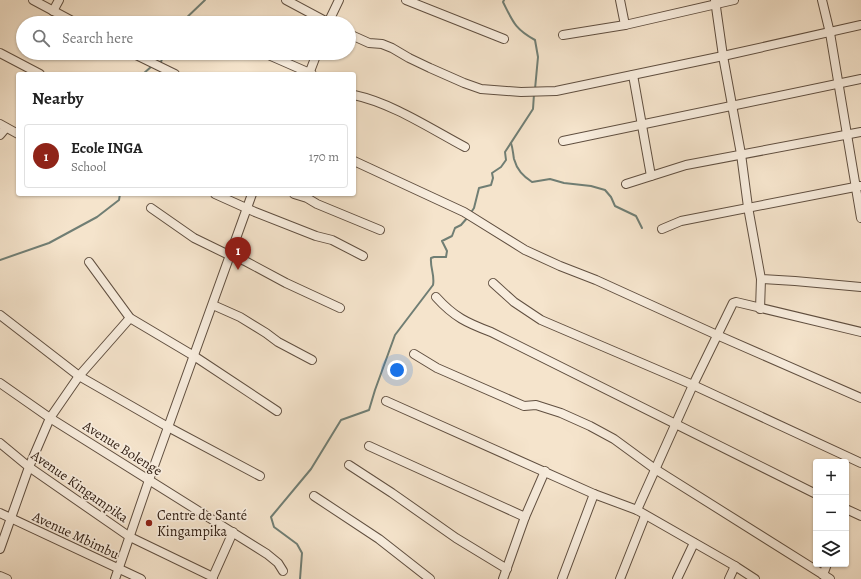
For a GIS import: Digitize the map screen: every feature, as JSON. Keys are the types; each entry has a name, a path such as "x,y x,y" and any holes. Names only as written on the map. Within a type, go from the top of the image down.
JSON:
{"street":[{"path":"33,0 63,16"},
{"path":"53,11 59,0"},
{"path":"286,0 315,16"},
{"path":"331,16 339,0"},
{"path":"406,0 504,39"},
{"path":"620,0 625,25"},
{"path":"563,35 625,25 715,2 734,0"},
{"path":"822,0 830,33 847,135 858,186 861,218"},
{"path":"715,2 761,279 760,309"},
{"path":"356,37 369,43 382,44 392,48 409,58 464,83 481,89 521,92 556,91 830,33 861,25"},
{"path":"0,53 36,72"},
{"path":"146,60 171,72"},
{"path":"279,60 306,72"},
{"path":"311,72 315,60"},
{"path":"633,75 643,124 651,176"},
{"path":"563,141 861,79"},
{"path":"356,95 367,98 411,117 465,147"},
{"path":"0,135 3,126 16,133"},
{"path":"626,184 686,165 861,132"},
{"path":"356,162 464,212 525,250 861,398"},
{"path":"662,229 681,221 858,186"},
{"path":"219,196 316,236 332,240 363,256"},
{"path":"115,579 251,196"},
{"path":"300,196 380,230"},
{"path":"151,208 194,238 245,261 286,283 340,308"},
{"path":"89,262 130,318 194,356 277,411"},
{"path":"761,279 861,287"},
{"path":"493,283 514,302 541,320 693,385 861,463"},
{"path":"436,297 449,310 469,323 491,332 813,493"},
{"path":"637,510 693,385 733,303 736,302 760,309 861,332"},
{"path":"213,305 240,317 278,342 312,360"},
{"path":"0,315 79,376 168,427 260,476"},
{"path":"0,549 29,467 50,418 79,376 130,318"},
{"path":"414,354 437,368 524,406 538,405 590,426 614,439 655,469 827,577"},
{"name":"Avenue Bolenge","path":"0,383 50,418 267,554 278,563 283,571"},
{"path":"386,401 594,494 637,510 755,579"},
{"name":"Avenue Kingampika","path":"0,443 29,467 130,537 213,578"},
{"path":"369,446 524,517"},
{"path":"350,465 392,492 456,538 507,569"},
{"path":"503,579 524,517 545,472"},
{"path":"562,579 594,494"},
{"path":"314,496 379,539 430,579"},
{"path":"849,510 861,516"},
{"name":"Avenue Mbimbu","path":"0,513 141,579"},
{"path":"620,579 645,516"},
{"path":"213,578 233,532"},
{"path":"678,579 694,543"},
{"path":"729,579 735,566"},
{"path":"0,576 7,579"}],"waterway":[{"path":"188,16 205,0"},
{"path":"504,0 503,2 515,24 523,32 535,40 538,57 535,89"},
{"path":"157,63 161,62 162,60"},
{"path":"145,72 152,66"},
{"path":"470,214 474,208 479,188 491,185 493,178 492,173 501,167 506,160 505,152 533,109 534,94"},
{"path":"511,143 514,159 519,170 532,182 550,179 605,190 611,197 615,206 636,216 642,228"},
{"path":"0,260 49,243 97,217 119,200 120,196"},
{"path":"300,579 302,553 297,544 274,527 271,517 311,469 341,420 369,410 395,335 433,285 431,258 446,257 447,251 442,241 452,236 455,228 461,225 468,217"}],"place":[{"name":"Ecole INGA","path":"238,270"},
{"name":"Centre de Santé Kingampika","path":"149,523"}]}
